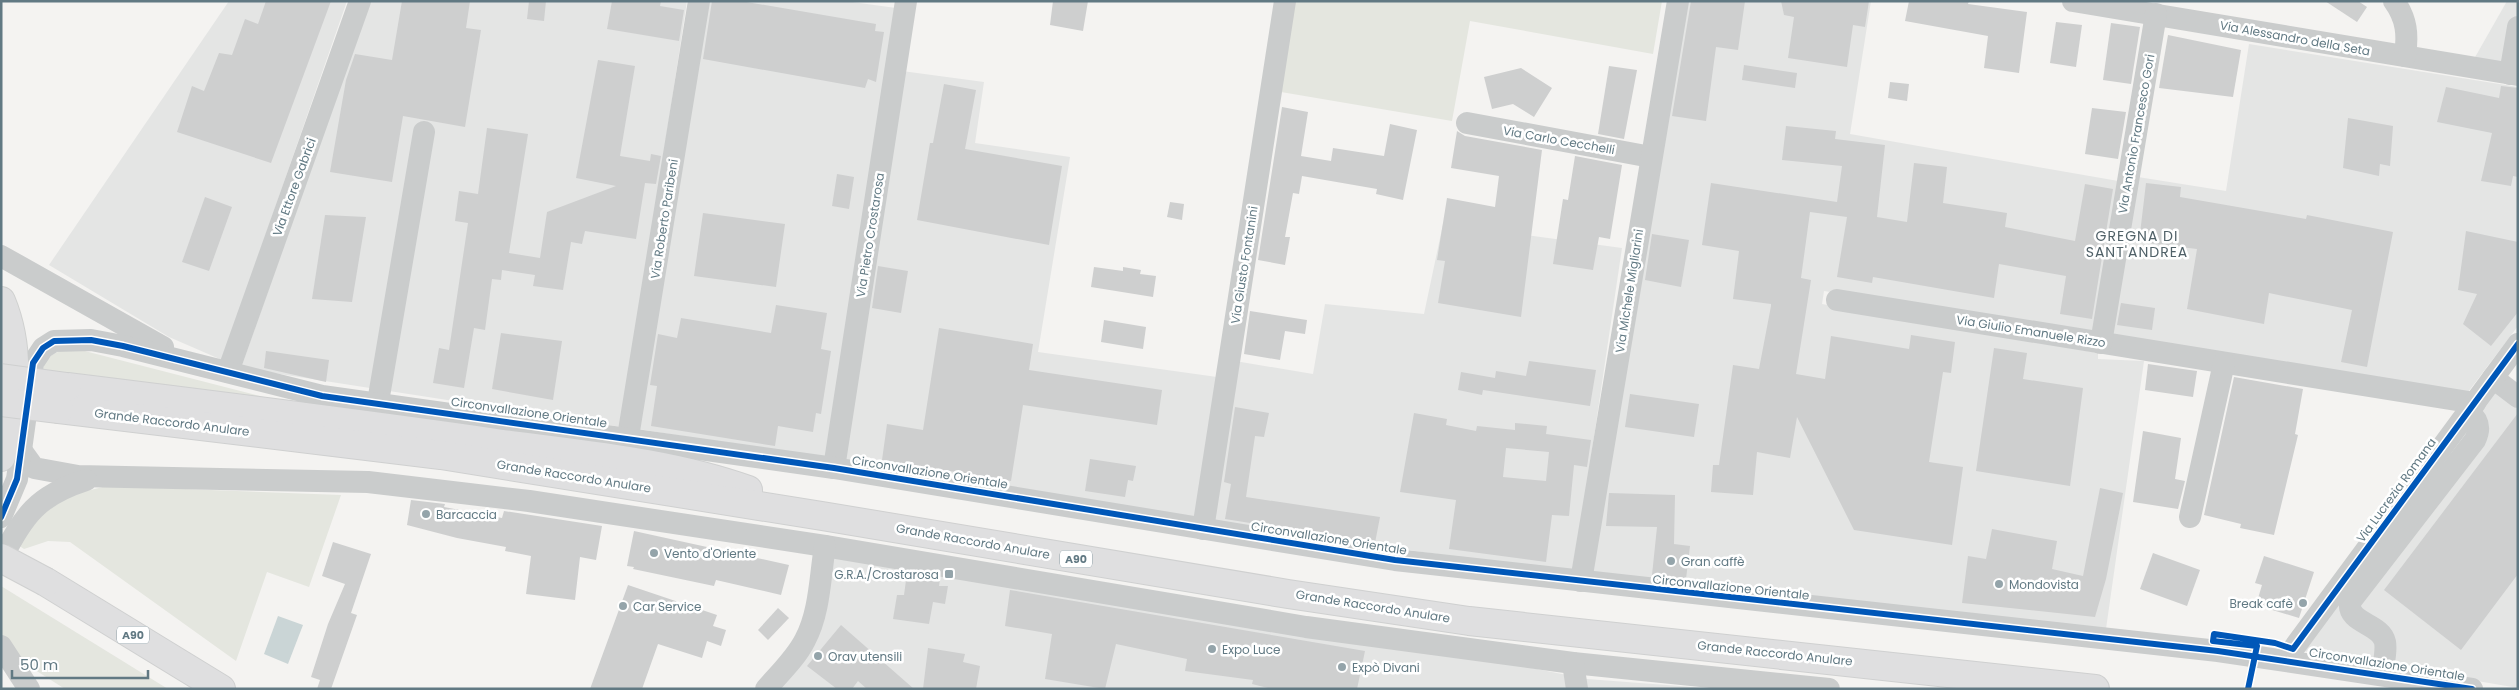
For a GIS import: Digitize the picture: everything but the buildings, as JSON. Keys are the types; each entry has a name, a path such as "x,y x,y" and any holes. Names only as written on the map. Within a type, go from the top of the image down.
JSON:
{"main road":[{"path":"1,301 12,331 14,369 6,440 11,454"},
{"path":"1,378 63,398"},
{"name":"Grande Raccordo Anulare","path":"1,402 63,398 441,455 822,516 1288,594 1468,621 2095,689"},
{"name":"A90","path":"1,559 46,582 220,689"}],"street":[{"name":"Via Ettore Gabrici","path":"228,372 360,1"},
{"name":"Via Roberto Paribeni","path":"628,437 700,1"},
{"name":"Via Pietro Crostarosa","path":"834,468 906,1"},
{"name":"Via Giusto Fontanini","path":"1203,529 1285,1"},
{"name":"Via Michele Migliarini","path":"1581,581 1678,1"},
{"name":"Via Alessandro della Seta","path":"2073,1 2514,75"},
{"path":"2394,1 2404,16 2407,30 2405,56"},
{"name":"Via Antonio Francesco Gori","path":"2101,343 2156,14"},
{"path":"2514,75 2518,27"},
{"name":"Via Carlo Cecchelli","path":"1467,123 1651,157"},
{"path":"378,402 424,132"},
{"path":"1,256 190,362"},
{"name":"Via Giulio Emanuele Rizzo","path":"1837,300 2224,363 2471,407"},
{"path":"1,517 15,486 11,454 32,370 40,351 50,343 65,339 104,342 190,362"},
{"name":"Via Lucrezia Romana","path":"2285,660 2518,344"},
{"name":"Circonvallazione Orientale","path":"190,362 322,396 628,437 834,468 1395,560 2285,660 2472,689"},
{"path":"2190,517 2224,363"},
{"path":"2493,378 2518,397"},
{"path":"2382,675 2385,647 2383,638 2377,630 2350,612 2350,602 2475,440 2479,428 2471,407"},
{"path":"11,454 39,470 61,475 385,484 529,501 825,546 1306,627 1573,663 1828,689"},
{"path":"1,559 22,522 37,505 55,492 97,477"},
{"path":"766,689 794,657 808,634 815,610 825,546"},
{"path":"1,646 28,689"},
{"path":"1573,663 1577,689"},
{"path":"1,675 28,689"}],"shaded area":[{"path":"229,1 347,1 222,360 169,337 49,265"},
{"path":"370,1 687,1 622,427 241,368"},
{"path":"706,1 845,1 896,8 828,459 638,429"},
{"path":"1295,1 1662,1 1653,54 1470,21 1452,121 1281,92"},
{"path":"1686,1 1871,1 1850,134 2124,182 2095,335 1824,291 1822,304 2098,353 2098,359 2144,361 2106,629 1588,577"},
{"path":"2507,1 2518,1 2518,67 2474,59"},
{"path":"2249,44 2518,87 2518,326 2468,392 2111,338 2138,177 2226,191"},
{"path":"902,71 984,82 975,143 1070,157 1038,352 1217,377 1197,519 840,464"},
{"path":"1443,224 1622,248 1574,572 1212,524 1235,361 1313,374 1325,304 1424,314"},
{"path":"73,348 279,401 42,374 48,358"},
{"path":"2491,389 2518,407 2518,688 2303,651"},
{"path":"107,486 341,495 309,587 267,572 236,661 70,542 48,541 24,549 18,545 49,506 78,493"},
{"path":"829,557 1521,666 1587,679 1719,689 779,689"},
{"path":"1,586 168,689 65,689 21,661 3,639 1,633"},
{"path":"278,616 303,625 288,664 264,654"}],"cycle path":[{"path":"1,517 17,479 33,363 43,348 54,341 91,340 123,346 322,396 834,468 1395,560 2218,651 2472,689"},
{"path":"2248,689 2257,646 2213,641 2214,634 2275,643 2293,649 2518,344"}],"place":[{"name":"Barcaccia","path":"426,514"},
{"name":"Vento d'Oriente","path":"654,553"},
{"name":"Gran caffè","path":"1671,561"},
{"name":"G.R.A./Crostarosa","path":"949,574"},
{"name":"Mondovista","path":"1999,584"},
{"name":"Break cafè","path":"2303,603"},
{"name":"Car Service","path":"623,606"},
{"name":"Expo Luce","path":"1212,649"},
{"name":"Orav utensili","path":"818,656"},
{"name":"Expò Divani","path":"1342,667"}],"district":[{"name":"GREGNA DI SANT'ANDREA","path":"2137,244"}]}
